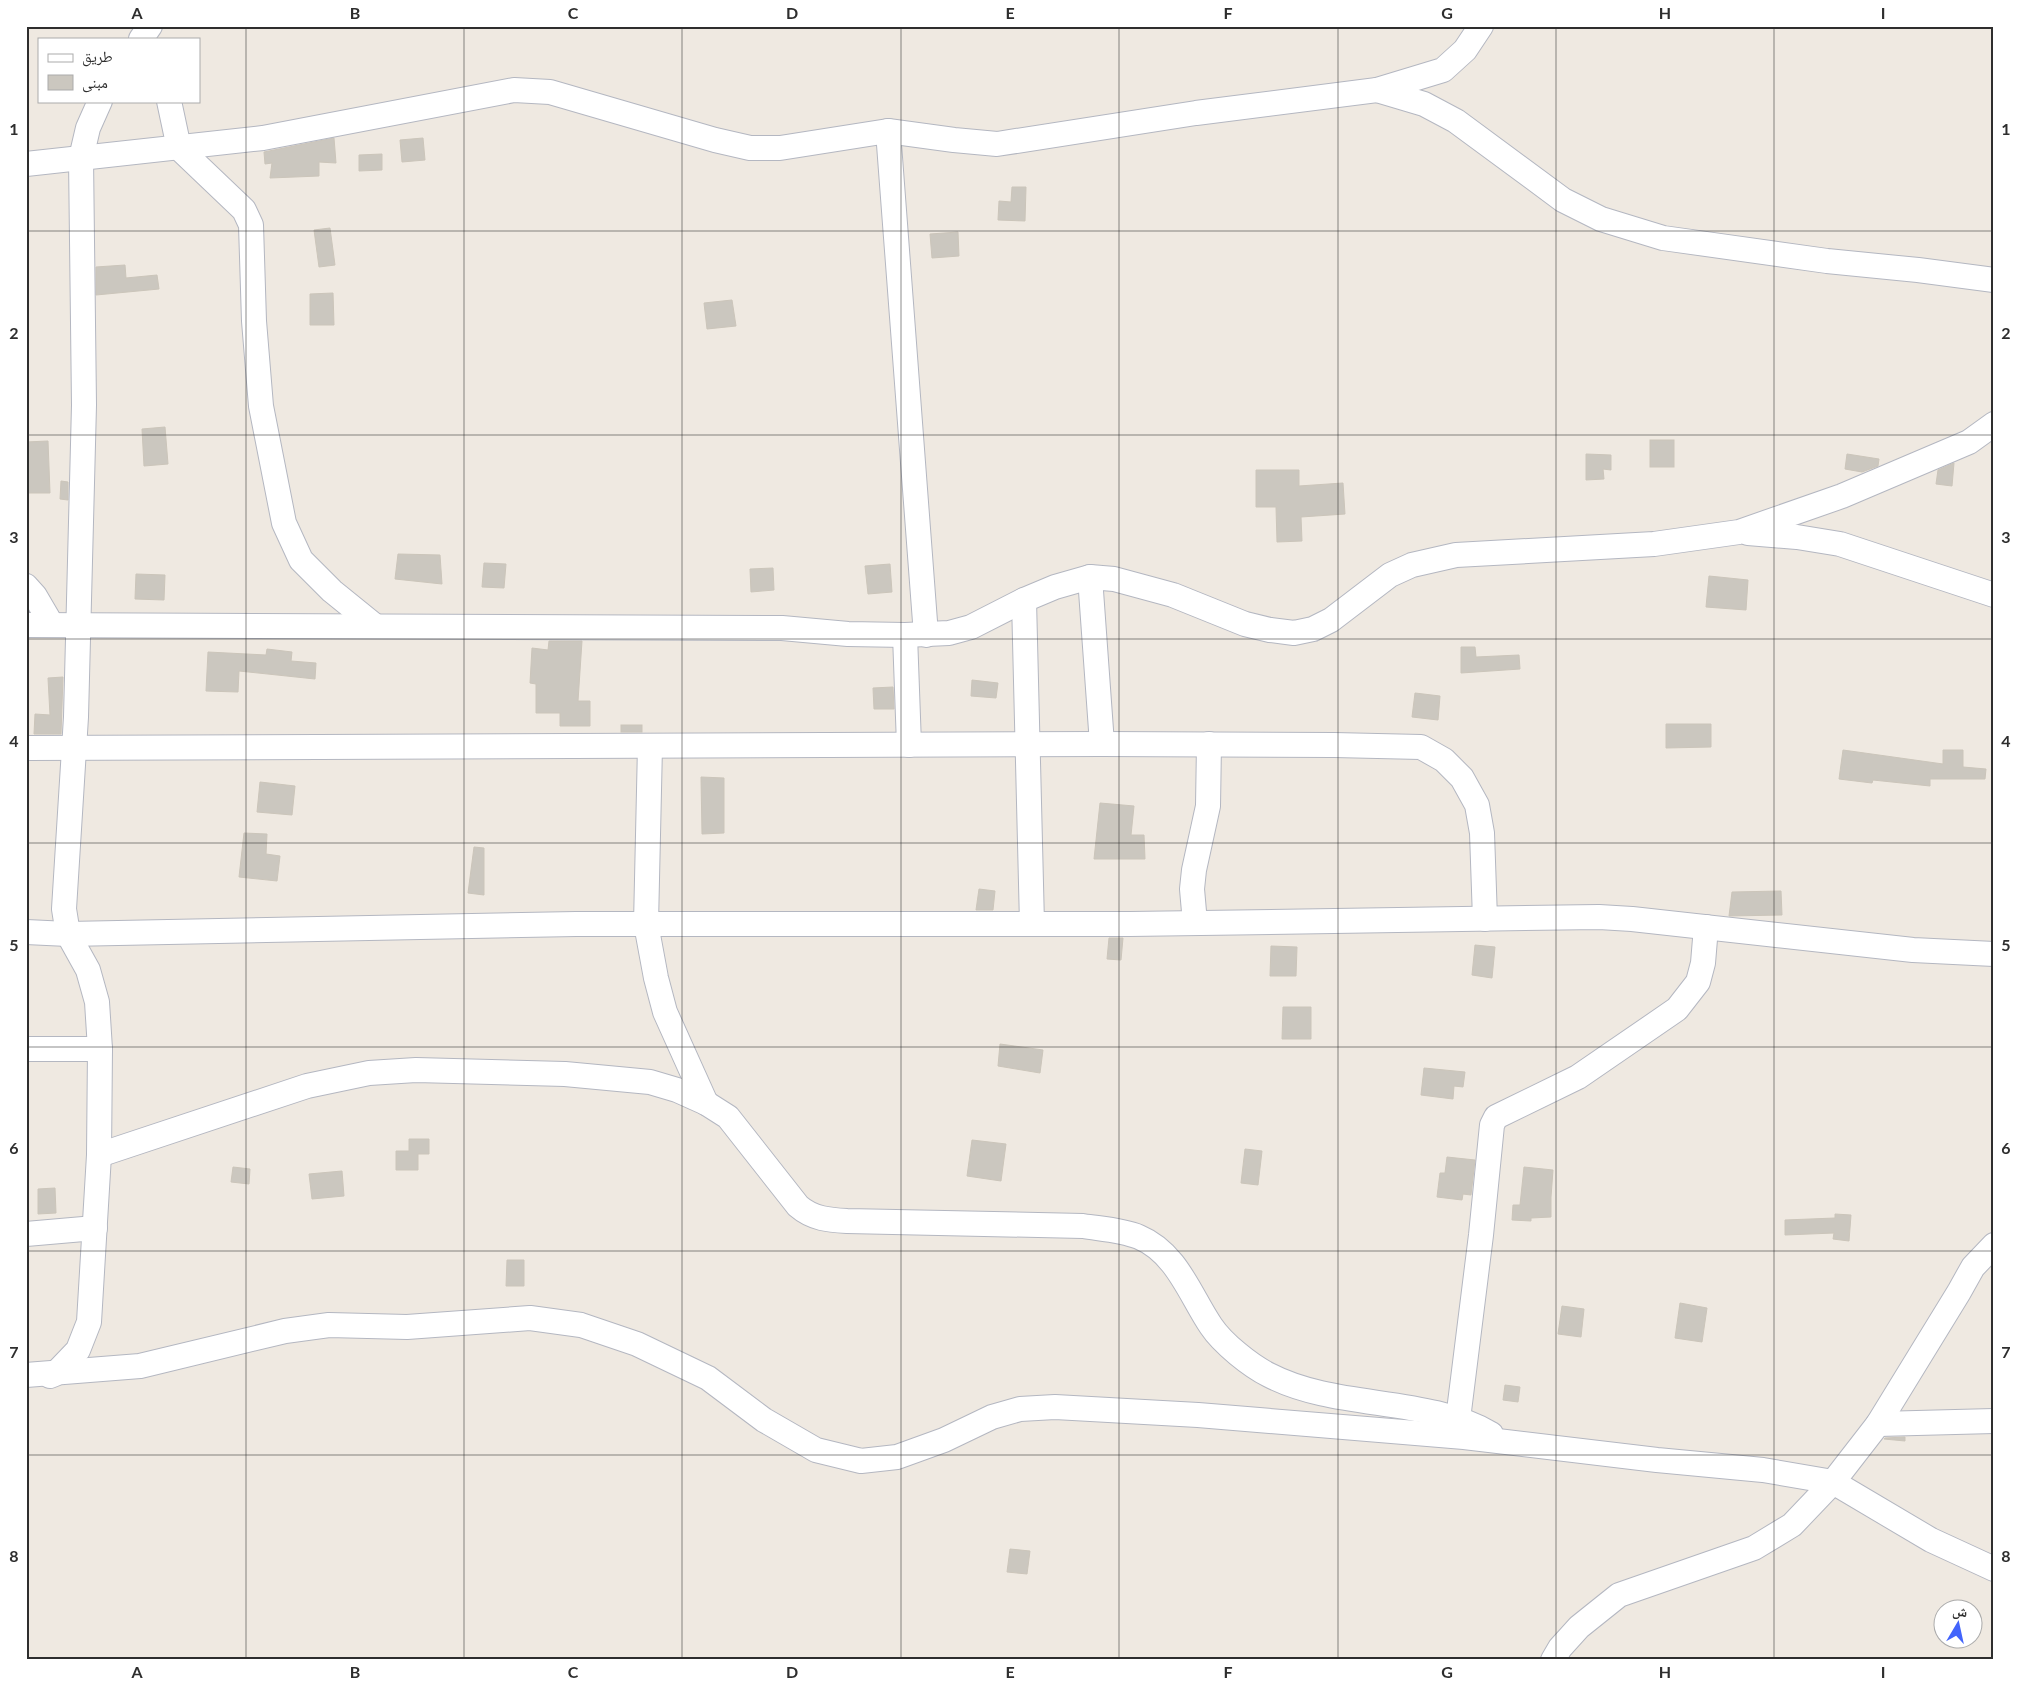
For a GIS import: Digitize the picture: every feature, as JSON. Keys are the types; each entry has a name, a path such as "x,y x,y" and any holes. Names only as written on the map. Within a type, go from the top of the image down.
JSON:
{"street":[{"path":"142,38 150,26"},
{"path":"26,164 263,138 514,90 550,92 715,140 750,148 780,148 888,130 954,140 997,144 1196,113 1376,90 1443,70 1465,50 1481,26"},
{"path":"1376,90 1424,104 1456,121 1564,200 1601,219 1664,238 1827,261 1994,280"},
{"path":"26,1388 55,1374 78,1350 89,1322 95,1228 99,1155 100,1049 97,1002 88,970 68,934 64,909 74,748 84,405 81,158 88,128 100,102"},
{"path":"169,102 179,148 244,210 251,225 254,321 261,406 284,523 301,560 332,591 374,625"},
{"path":"888,130 916,635 909,745"},
{"path":"26,625 782,628 848,634 916,635 949,633 970,627 1024,600 1055,587 1090,576 1114,579 1173,595 1245,624 1294,633 1314,629 1331,620 1390,575 1421,563 1456,555 1654,544 1738,532 1842,496 1968,442 1994,424"},
{"path":"1738,532 1797,537 1840,544 1994,595"},
{"path":"1090,576 1102,744"},
{"path":"26,586 35,596 52,625"},
{"path":"1024,600 1032,924"},
{"path":"26,748 1029,744 1421,747 1444,760 1462,778 1476,805 1482,833 1485,919"},
{"path":"1195,923 1192,889 1194,870 1208,806 1208,744"},
{"path":"650,746 646,924 656,978 665,1012 706,1103"},
{"path":"26,932 68,934 646,924 1195,923 1599,917 1913,950 1994,954"},
{"path":"1458,1419 1481,1235 1492,1125 1496,1117 1578,1077 1678,1009 1698,982 1703,963 1706,927"},
{"path":"26,1049 100,1049"},
{"path":"99,1155 307,1086 369,1073 416,1070 555,1074 650,1082 677,1090 706,1103 728,1116 798,1206 820,1219 847,1222 1083,1226 1112,1230 1140,1237 1161,1251 1177,1267 1213,1329 1239,1354 1269,1375 1308,1389 1353,1400 1458,1419 1477,1426 1503,1442"},
{"path":"26,1234 95,1228"},
{"path":"1553,1660 1560,1648 1579,1627 1619,1594 1754,1548 1792,1525 1833,1482 1878,1424 1973,1267 1994,1245"},
{"path":"26,1375 140,1366 286,1331 330,1325 408,1327 530,1318 581,1325 637,1344 708,1378 764,1420 816,1450 861,1461 897,1457 944,1440 992,1417 1020,1409 1055,1407 1218,1417 1503,1442 1763,1470 1833,1482 1931,1540 1994,1569"},
{"path":"1878,1424 1994,1421"}],"building":[{"path":"334,138 336,163 319,162 319,176 270,178 272,163 265,164 264,152"},
{"path":"423,138 425,160 402,162 400,140"},
{"path":"382,154 382,170 359,171 359,155"},
{"path":"1012,187 1026,187 1025,221 998,220 999,201 1011,202"},
{"path":"330,228 335,265 319,267 314,230"},
{"path":"958,232 959,256 932,258 930,234"},
{"path":"125,265 126,278 157,275 159,289 96,295 96,267"},
{"path":"333,293 334,325 310,325 310,294"},
{"path":"732,300 736,326 707,329 704,303"},
{"path":"165,427 168,464 144,466 142,429"},
{"path":"1650,440 1674,440 1674,467 1650,467"},
{"path":"48,441 50,493 26,493 26,442"},
{"path":"1586,454 1611,455 1611,470 1603,469 1604,479 1586,480"},
{"path":"1847,454 1879,459 1878,466 1862,472 1845,469"},
{"path":"1954,463 1952,486 1936,484 1938,470"},
{"path":"1256,470 1299,470 1299,486 1343,483 1345,514 1301,517 1302,541 1277,542 1276,507 1256,507"},
{"path":"61,481 68,482 68,500 60,499"},
{"path":"398,554 440,555 442,584 395,579"},
{"path":"484,563 506,564 504,588 482,587"},
{"path":"890,564 892,592 868,594 865,566"},
{"path":"773,568 774,590 751,592 750,569"},
{"path":"136,574 165,575 164,600 135,599"},
{"path":"1709,576 1748,580 1746,610 1706,607"},
{"path":"549,641 582,641 578,701 590,701 590,726 560,726 560,713 536,713 536,684 530,683 532,648 548,650"},
{"path":"1461,647 1475,647 1476,657 1519,655 1520,669 1461,673"},
{"path":"267,649 292,652 291,661 316,663 315,679 239,671 238,692 206,691 208,652 266,655"},
{"path":"63,677 61,734 34,734 35,714 50,715 48,678"},
{"path":"972,680 998,683 996,698 971,696"},
{"path":"893,687 894,709 874,709 873,688"},
{"path":"1415,693 1440,696 1438,720 1412,717"},
{"path":"1666,724 1711,724 1711,747 1666,748"},
{"path":"621,725 642,725 642,732 621,732"},
{"path":"1843,750 1943,764 1943,750 1963,750 1963,767 1986,769 1985,779 1930,779 1930,786 1873,780 1872,783 1839,779"},
{"path":"701,777 724,778 724,833 702,834"},
{"path":"260,782 295,786 292,815 257,812"},
{"path":"1100,803 1134,806 1131,835 1144,835 1145,859 1094,859"},
{"path":"244,833 267,834 266,854 280,856 277,881 239,877"},
{"path":"474,847 484,848 484,895 468,893"},
{"path":"979,889 995,891 993,910 976,910"},
{"path":"1781,891 1782,915 1729,916 1732,892"},
{"path":"1109,938 1123,938 1121,960 1107,959"},
{"path":"1475,945 1495,947 1492,978 1472,975"},
{"path":"1271,946 1297,947 1296,976 1270,976"},
{"path":"1283,1007 1311,1007 1311,1039 1282,1039"},
{"path":"1000,1044 1043,1050 1040,1073 998,1066"},
{"path":"1424,1068 1465,1072 1463,1087 1454,1086 1453,1099 1421,1095"},
{"path":"409,1139 429,1139 429,1154 418,1154 418,1170 396,1170 396,1151 409,1151"},
{"path":"972,1140 1006,1144 1001,1181 967,1176"},
{"path":"1245,1149 1262,1151 1258,1185 1241,1183"},
{"path":"1447,1157 1475,1160 1471,1195 1463,1194 1462,1200 1437,1197 1440,1173 1445,1173"},
{"path":"233,1167 250,1169 249,1184 231,1182"},
{"path":"1524,1167 1553,1170 1551,1217 1531,1218 1531,1221 1512,1220 1513,1205 1520,1205"},
{"path":"342,1171 344,1196 312,1199 309,1174"},
{"path":"55,1188 56,1213 38,1214 38,1189"},
{"path":"1835,1214 1851,1215 1849,1241 1833,1239 1834,1233 1785,1235 1785,1220 1835,1218"},
{"path":"507,1260 524,1260 524,1286 506,1286"},
{"path":"1680,1303 1707,1308 1702,1342 1675,1338"},
{"path":"1562,1306 1584,1309 1581,1337 1558,1334"},
{"path":"1505,1385 1520,1387 1518,1402 1503,1400"},
{"path":"1905,1437 1905,1441 1884,1439 1885,1438"},
{"path":"1010,1549 1030,1551 1027,1574 1007,1572"}]}
